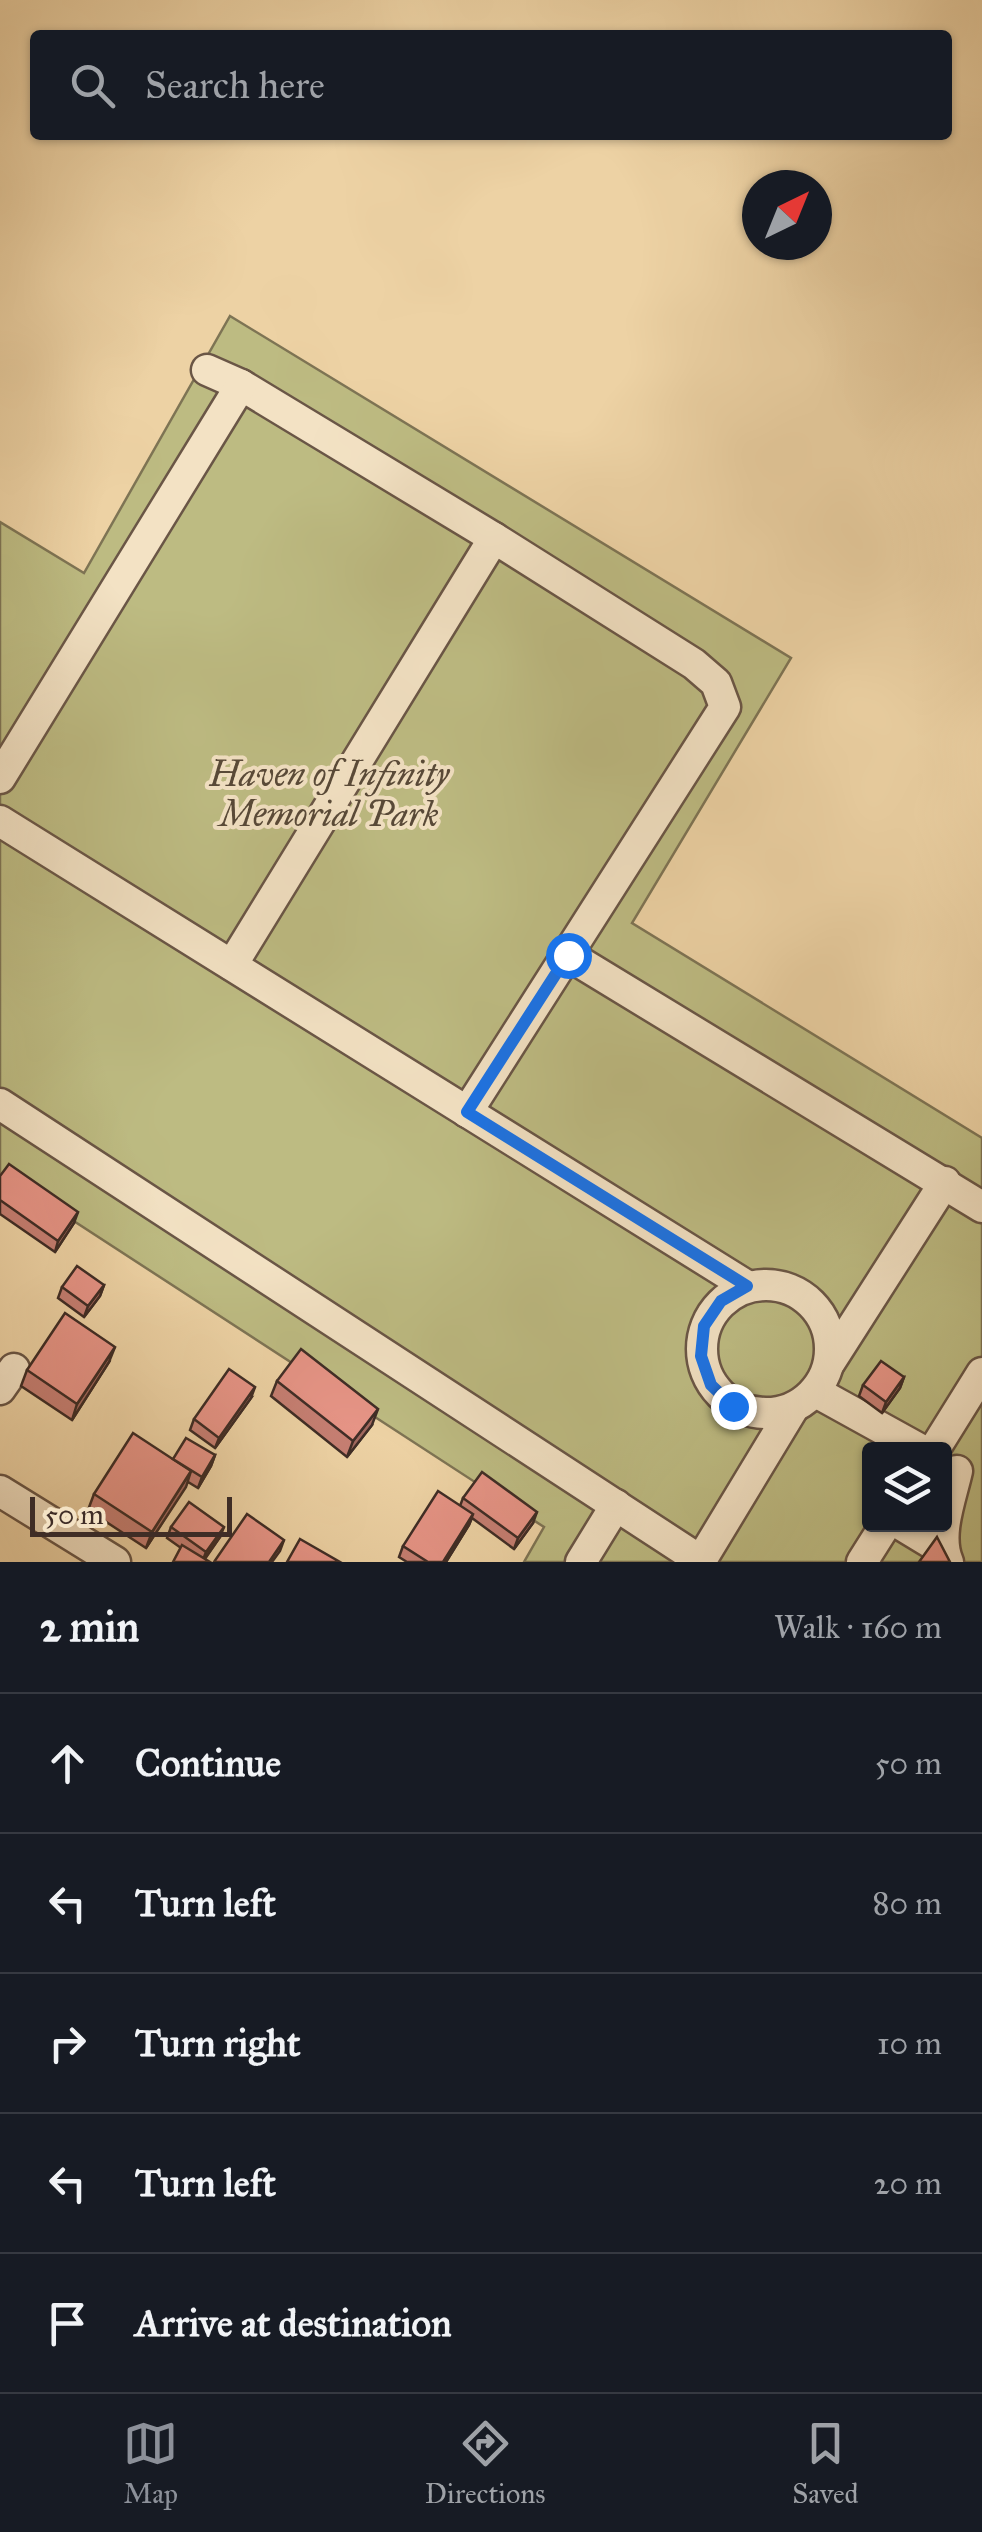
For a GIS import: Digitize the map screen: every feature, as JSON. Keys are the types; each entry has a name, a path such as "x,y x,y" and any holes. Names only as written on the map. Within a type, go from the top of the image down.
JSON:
{"street":[{"path":"208,370 241,385 494,538 694,664 716,683 724,707 467,1112"},
{"path":"0,778 241,385"},
{"path":"232,966 494,538"},
{"path":"0,821 747,1286"},
{"path":"568,955 982,1206"},
{"path":"0,1104 700,1561 946,1182"},
{"path":"830,1362 828,1329 810,1301 780,1285 747,1286 721,1301 704,1326 701,1356 711,1385 733,1406 762,1415 804,1401 902,1442"},
{"path":"939,1442 982,1373"},
{"path":"946,1556 947,1515 961,1474"},
{"path":"0,1492 115,1562"},
{"path":"580,1562 616,1504"},
{"path":"862,1562 881,1532"},
{"path":"912,1532 946,1556"}],"green space":[{"name":"Haven of Infinity Memorial Park","path":"230,316 791,658 632,923 982,1138 982,1562 524,1562 544,1527 0,1173 0,522 84,573"}],"building":[{"path":"9,1164 78,1212 58,1241 0,1200 0,1176"},
{"path":"77,1266 104,1285 88,1306 62,1287"},
{"path":"65,1313 115,1347 77,1404 27,1370"},
{"path":"301,1349 378,1409 353,1441 277,1381"},
{"path":"881,1361 904,1377 886,1402 863,1385"},
{"path":"229,1369 255,1387 219,1438 194,1419"},
{"path":"133,1433 191,1471 152,1532 94,1494"},
{"path":"186,1438 215,1455 202,1477 173,1459"},
{"path":"482,1472 537,1512 518,1538 463,1498"},
{"path":"438,1491 473,1514 443,1562 428,1562 403,1546"},
{"path":"189,1502 224,1527 206,1552 171,1527"},
{"path":"247,1514 284,1540 269,1562 214,1562"},
{"path":"937,1537 950,1562 919,1562"},
{"path":"300,1539 340,1562 287,1562"},
{"path":"182,1545 210,1562 173,1562"}],"route":[{"path":"568,955 467,1112 747,1286 721,1301 704,1326 701,1356 711,1385 733,1406"}]}
